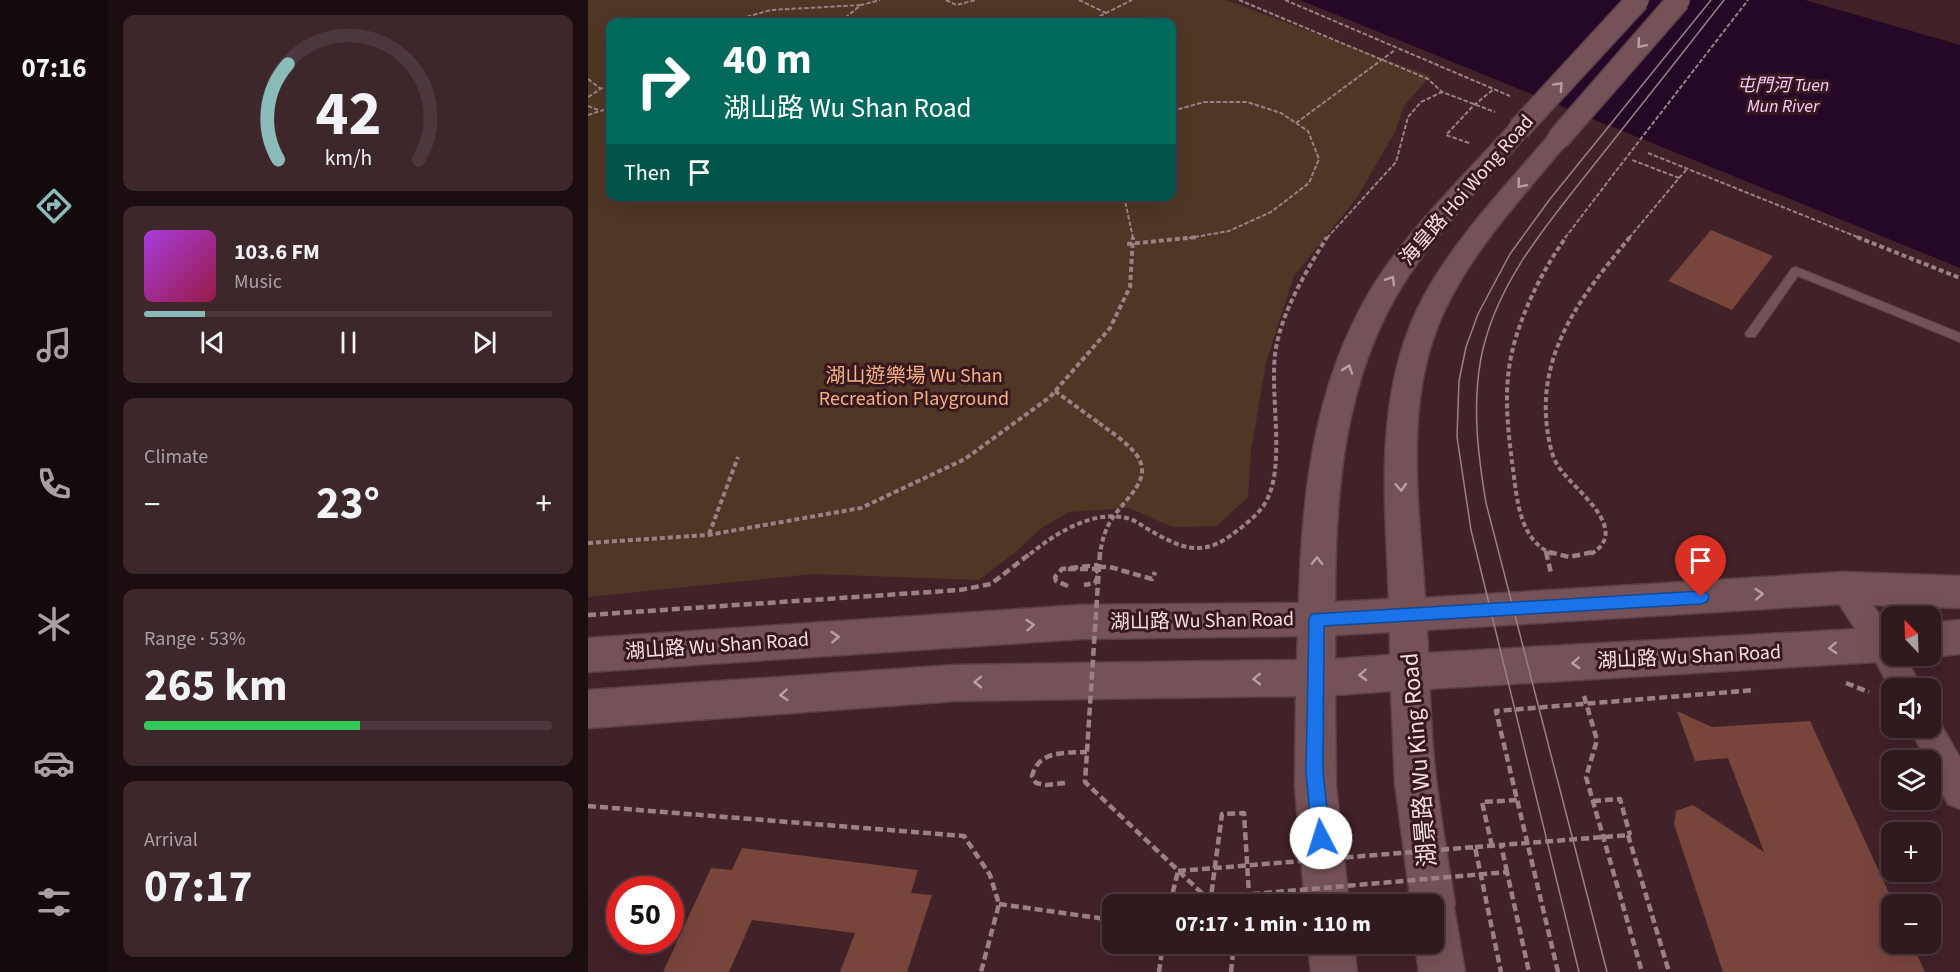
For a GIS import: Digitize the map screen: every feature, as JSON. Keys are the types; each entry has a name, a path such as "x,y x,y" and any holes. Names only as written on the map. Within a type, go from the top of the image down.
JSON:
{"main road":[{"name":"海皇路 Hoi Wong Road","path":"1317,619 1317,539 1327,445 1348,366 1368,321 1397,270 1417,244 1638,0"},
{"name":"海皇路 Hoi Wong Road","path":"1407,615 1400,473 1406,388 1415,351 1438,297 1461,259 1558,139 1679,0"},
{"name":"湖山路 Wu Shan Road","path":"588,655 1082,622 1317,619 1407,615 1844,588 1960,592"},
{"name":"湖景路 Wu King Road","path":"1407,615 1416,783 1431,894"},
{"path":"1317,619 1314,771 1326,894"},
{"path":"1941,639 1960,637"},
{"name":"湖山路 Wu Shan Road","path":"588,709 955,683 1316,678 1881,645"},
{"path":"1332,954 1334,972"},
{"path":"1439,954 1442,972"}],"street":[{"path":"1844,588 1881,637"},
{"path":"1931,738 1960,792"}],"lane":[{"path":"1751,334 1796,271 1960,338"}],"path":[{"path":"742,18 771,10 861,5 880,0"},
{"path":"946,0 956,5 976,0"},
{"path":"1079,0 1106,13"},
{"path":"1096,18 1132,0"},
{"path":"1239,0 1433,81 1442,93 1495,112"},
{"path":"1285,0 1511,96"},
{"path":"1687,169 1578,306 1548,370 1545,384 1545,414 1551,453 1564,476 1595,507 1605,532 1602,543 1594,552 1582,556 1557,556 1541,548 1524,524 1517,496 1506,415 1508,375 1520,325 1539,277 1579,215 1616,171 1748,0"},
{"path":"845,18 861,5"},
{"path":"1296,123 1396,49"},
{"path":"588,79 601,89"},
{"path":"598,111 588,105 589,96 606,86"},
{"path":"1478,147 1446,135 1474,105 1494,89"},
{"name":"湖山路 Wu Shan Road","path":"588,615 960,590 992,584 1054,535 1084,522 1108,518 1130,519 1180,547 1206,547 1224,540 1248,524 1264,505 1274,480 1276,348 1297,287 1311,261 1346,214 1396,162 1401,150 1405,123 1414,110 1431,96 1442,93"},
{"path":"1127,244 1184,239 1229,231 1271,212 1309,183 1319,159 1308,131 1281,113 1247,102 1204,102 1176,110"},
{"path":"588,115 606,109"},
{"path":"1648,153 1960,278"},
{"path":"1632,160 1679,178"},
{"path":"588,543 708,535 861,508 965,459 1055,391 1110,328 1130,287 1134,243 1125,201"},
{"path":"1055,391 1135,453 1143,468 1143,477 1139,486 1110,522 1102,538 1098,566 1085,782 1203,894"},
{"path":"708,535 738,457"},
{"path":"1546,550 1559,606"},
{"path":"1068,569 1095,569 1099,573 1095,583 1066,586 1060,584 1055,577 1062,569 1110,567 1152,579 1155,572"},
{"path":"1575,663 1597,740 1586,777 1642,972"},
{"path":"1841,682 1866,688 1875,696"},
{"path":"1558,972 1496,711 1760,689"},
{"path":"1065,783 1046,785 1036,783 1032,776 1033,766 1039,759 1048,755 1087,752"},
{"path":"1593,801 1620,799 1630,835 1628,835 1669,972"},
{"path":"1492,846 1482,802 1518,800"},
{"path":"588,806 964,836 990,875 999,904 981,972"},
{"path":"1211,894 1222,814 1244,813 1249,894"},
{"path":"1178,871 1628,835"},
{"path":"1501,845 1529,972"},
{"path":"1475,847 1501,972"},
{"path":"1172,894 1178,871"},
{"path":"1260,894 1507,872"},
{"path":"999,904 1102,918"},
{"path":"1158,972 1161,954"},
{"path":"1231,972 1233,954"}],"green space":[{"name":"湖山遊樂場 Wu Shan Recreation Playground","path":"588,0 1226,0 1430,76 1404,106 1395,132 1356,199 1294,276 1266,363 1251,451 1248,497 1217,526 1172,527 1129,508 1069,512 1040,529 1018,550 979,580 813,574 588,597"}],"water":[{"name":"屯門河 Tuen Mun River","path":"1300,0 1805,0 1960,45 1960,268"}],"building":[{"path":"1711,230 1773,256 1732,310 1668,281"},
{"path":"1677,711 1712,727 1810,721 1881,876 1881,882 1884,882 1889,894 1881,894 1881,954 1917,954 1925,972 1723,972 1674,824 1676,811 1693,805 1764,852 1728,758 1695,761"},
{"path":"742,848 918,870 911,893 932,895 907,972 840,972 855,933 752,920 729,972 663,972 671,954 684,954 684,926 711,868 732,870"}],"tram line":[{"path":"1579,972 1471,530 1457,437 1459,381 1466,347 1478,314 1510,254 1550,199 1711,0"},
{"path":"1607,972 1486,503 1477,431 1478,376 1488,330 1499,303 1527,253 1561,206 1724,0"}],"route":[{"path":"1321,838 1314,771 1317,619 1701,597"}]}
